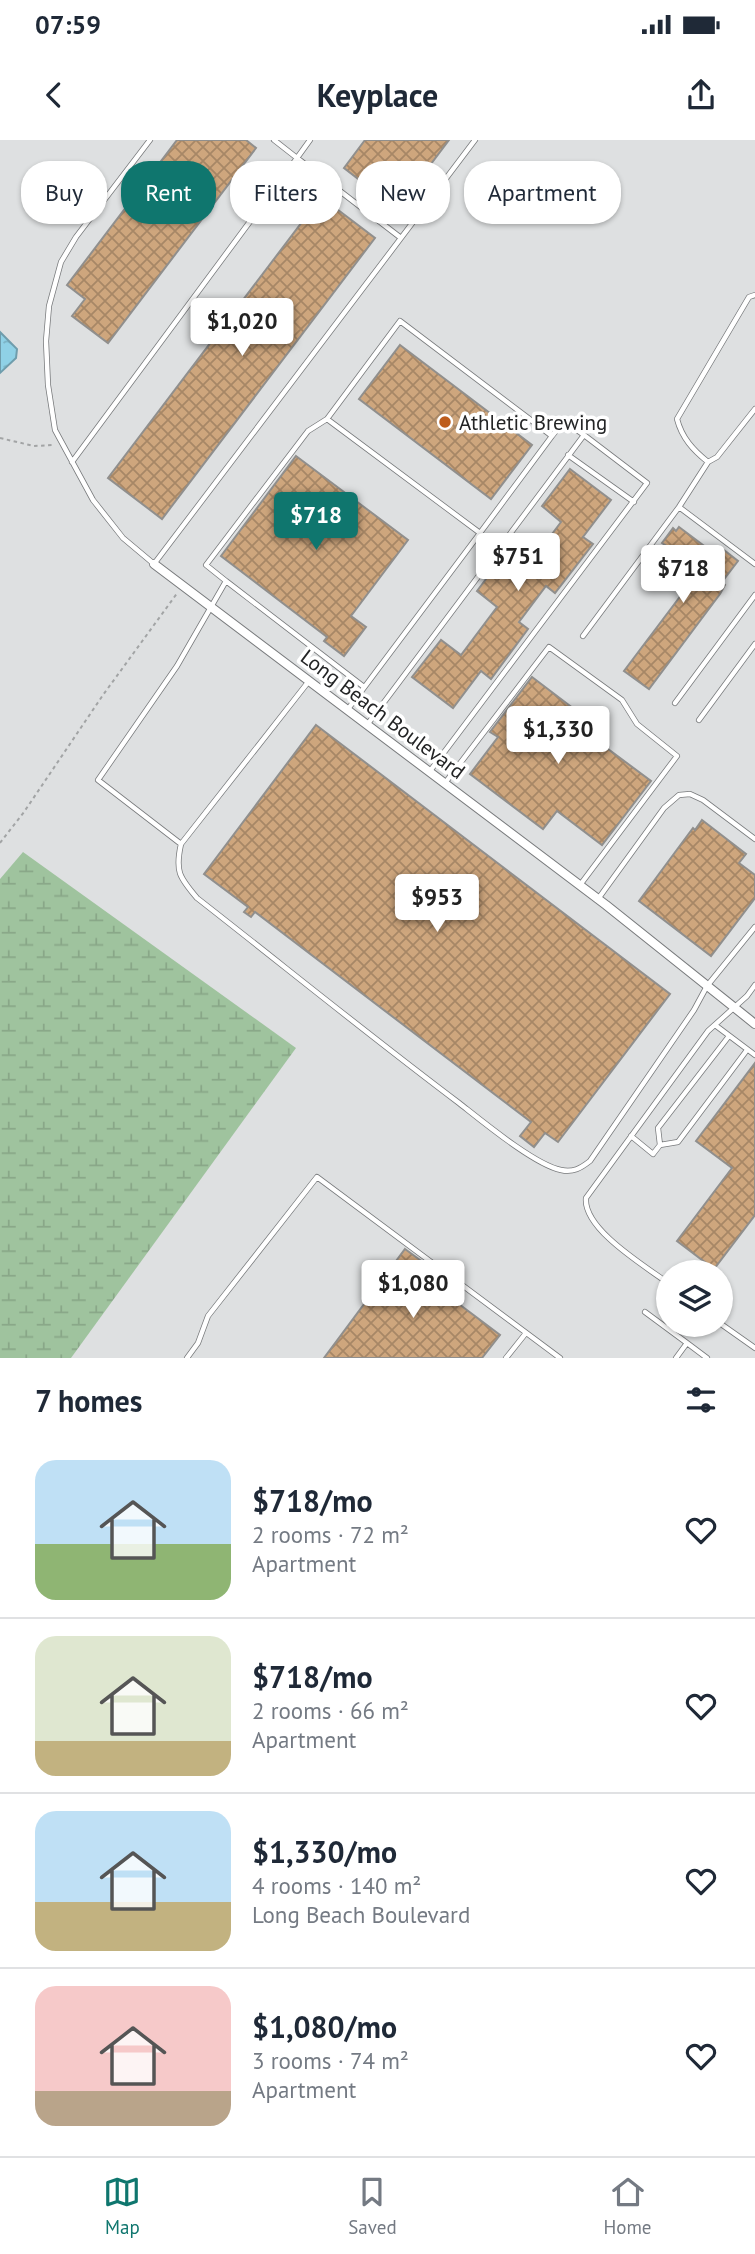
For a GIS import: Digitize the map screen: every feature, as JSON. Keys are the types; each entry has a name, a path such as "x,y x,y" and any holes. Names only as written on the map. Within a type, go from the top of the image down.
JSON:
{"street":[{"name":"Long Beach Boulevard","path":"154,564 580,885 755,1024"}],"lane":[{"path":"150,140 76,237 61,262 55,279 46,341 46,363 55,430 72,462 93,500 123,538 154,564 475,140"},
{"path":"274,140 401,238"},
{"path":"72,462 310,140"},
{"path":"708,462 694,451 680,430 677,419 749,297 755,295"},
{"path":"364,687 206,565 308,431 327,419 400,321 552,436"},
{"path":"583,636 679,507 708,462 718,457 755,409"},
{"path":"327,419 480,533"},
{"path":"347,709 564,421 584,435 647,483 430,772"},
{"path":"367,725 584,435"},
{"path":"568,455 634,502"},
{"path":"679,507 755,564"},
{"path":"181,844 98,780 191,645 226,581"},
{"path":"675,703 755,595"},
{"path":"699,720 755,644"},
{"path":"445,783 549,647 622,700 638,724 677,756 580,885"},
{"path":"309,681 181,844 178,870 181,880 197,898 359,1028 542,1163 559,1170 571,1171 590,1161 694,1010 707,986 755,927"},
{"path":"598,899 664,808 679,795 690,793 703,800 755,839"},
{"path":"656,1274 604,1234 586,1208 588,1193 715,1025 747,996 755,985"},
{"path":"715,1025 755,1055"},
{"path":"660,1145 658,1128 729,1036"},
{"path":"631,1136 653,1154 660,1145 678,1142 747,1049"},
{"path":"187,1358 198,1343 208,1316 317,1177 560,1358"},
{"path":"645,1312 707,1358"},
{"path":"733,1332 755,1348"},
{"path":"506,1358 526,1333"},
{"path":"676,1358 687,1343"}],"path":[{"path":"0,438 44,446 53,446 61,441"},
{"path":"0,843 183,585"}],"green space":[{"path":"23,852 296,1048 71,1358 0,1358 0,879"}],"water":[{"path":"0,332 17,349 16,358 0,373"}],"building":[{"path":"177,140 246,140 256,148 246,161 230,161 230,182 216,201 216,161 161,161"},
{"path":"365,140 449,140 433,161 356,161 356,177 344,168"},
{"path":"342,213 375,238 162,519 108,478 301,224 342,224"},
{"path":"121,214 121,224 198,224 108,343 72,316 85,299 67,285"},
{"name":"Athletic Brewing","path":"400,345 532,445 491,499 359,399"},
{"path":"296,456 408,540 351,616 366,627 344,656 324,641 327,637 221,556"},
{"path":"570,469 611,500 583,537 593,544 555,593 546,586 519,622 528,629 491,679 481,671 453,708 412,677 441,640 461,655 497,607 477,591 505,554 525,570 561,522 542,506"},
{"path":"679,527 715,554 720,547 738,561 722,582 725,585 720,594 649,689 624,671 697,574 662,548 665,545 662,543 673,528 676,531"},
{"path":"532,677 603,731 596,740 651,781 602,845 557,811 543,829 470,774 498,737 490,732"},
{"path":"316,725 670,994 558,1142 545,1133 534,1147 520,1136 531,1122 255,912 251,917 244,912 248,907 204,874"},
{"path":"702,820 746,854 739,863 755,875 755,898 711,956 639,901 693,828 695,830"},
{"path":"755,1063 755,1215 721,1260 702,1260 677,1241 732,1168 696,1141"},
{"path":"405,1249 446,1279 439,1289 500,1335 482,1358 324,1358"}],"place":[{"name":"Athletic Brewing","path":"445,422"}]}
